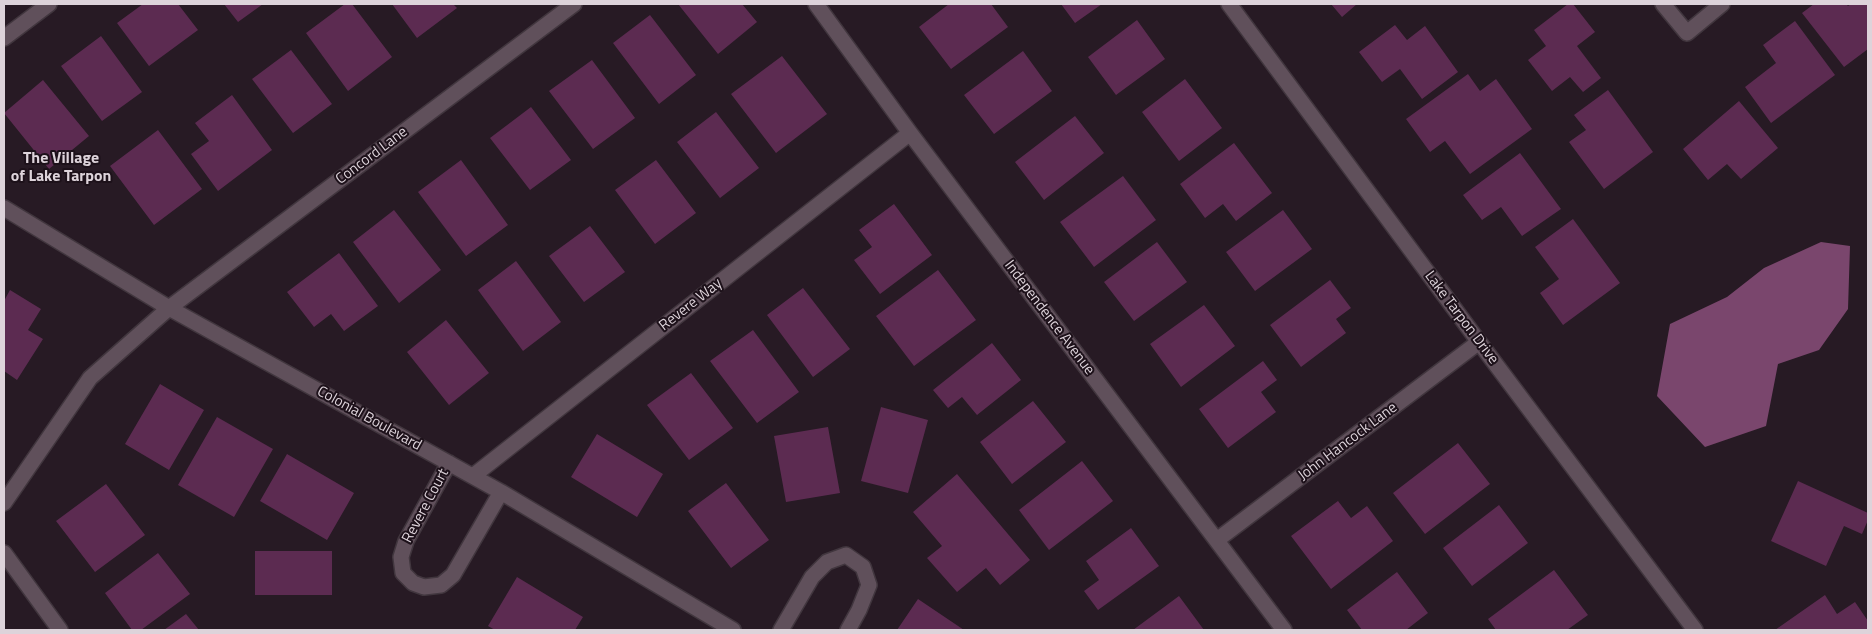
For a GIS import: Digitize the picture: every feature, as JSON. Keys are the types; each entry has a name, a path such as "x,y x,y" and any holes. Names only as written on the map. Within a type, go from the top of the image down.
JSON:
{"street":[{"path":"4,38 49,4"},
{"name":"Concord Lane","path":"4,503 90,378 169,308 574,4"},
{"name":"Independence Avenue","path":"816,4 910,133 1284,630"},
{"name":"Lake Tarpon Drive","path":"1229,4 1695,630"},
{"path":"1663,4 1687,33 1722,4"},
{"name":"Revere Way","path":"473,476 910,133"},
{"name":"Colonial Boulevard","path":"4,208 169,308 473,476 733,630"},
{"name":"John Hancock Lane","path":"1217,540 1479,342"},
{"name":"Revere Court","path":"449,463 406,541 401,557 403,573 413,583 424,587 441,585 453,574 501,492"},
{"path":"4,553 60,630"},
{"path":"781,630 812,577 827,562 846,555 863,567 869,585 859,610 848,630"}],"shaded area":[{"path":"1821,242 1850,246 1848,309 1819,350 1778,364 1766,426 1705,447 1657,396 1670,324 1727,297 1764,268"}],"building":[{"path":"143,4 178,4 198,30 149,66 117,23"},
{"path":"224,4 263,4 238,22"},
{"path":"345,4 352,4 392,57 348,91 306,33"},
{"path":"392,4 453,4 457,8 417,38"},
{"path":"678,4 742,4 757,22 718,54"},
{"path":"949,4 991,4 1008,27 951,69 919,27"},
{"path":"1061,4 1102,4 1075,23"},
{"path":"1331,4 1357,4 1342,17"},
{"path":"1568,4 1573,4 1595,32 1577,46 1601,78 1583,92 1570,77 1552,91 1528,60 1546,46 1534,30"},
{"path":"1814,4 1846,4 1848,6 1851,4 1868,4 1868,49 1844,67 1802,13"},
{"path":"650,15 696,75 659,104 613,43"},
{"path":"1137,20 1165,59 1116,95 1088,57"},
{"path":"1795,21 1835,75 1771,123 1745,87 1776,63 1763,45"},
{"path":"1395,25 1407,40 1425,26 1458,72 1422,99 1400,69 1382,82 1359,52"},
{"path":"101,36 142,92 102,121 61,66"},
{"path":"291,50 332,104 293,133 252,79"},
{"path":"1023,51 1052,91 994,134 964,95"},
{"path":"782,56 827,114 776,153 731,94"},
{"path":"592,60 635,118 593,149 549,91"},
{"path":"1468,74 1480,91 1496,79 1532,129 1470,174 1445,141 1430,152 1406,119"},
{"path":"1185,79 1222,128 1179,161 1142,112"},
{"path":"43,80 89,136 49,169 4,113"},
{"path":"1608,90 1653,152 1604,189 1569,142 1586,130 1574,115"},
{"path":"232,95 272,150 218,191 191,154 209,141 195,123"},
{"path":"1739,101 1778,148 1741,179 1727,164 1708,180 1683,149"},
{"path":"531,107 571,160 530,190 490,138"},
{"path":"716,112 759,168 720,198 677,142"},
{"path":"1075,116 1104,153 1044,200 1015,162"},
{"path":"158,130 202,189 154,225 110,166"},
{"path":"1234,143 1272,193 1236,221 1223,204 1205,218 1180,184"},
{"path":"1520,153 1561,209 1522,236 1501,207 1482,220 1463,195"},
{"path":"461,160 508,225 466,256 418,192"},
{"path":"656,160 696,213 655,244 615,190"},
{"path":"1123,176 1156,220 1094,267 1060,222"},
{"path":"894,204 932,255 880,294 854,260 872,247 859,230"},
{"path":"394,210 441,270 399,303 353,242"},
{"path":"1283,210 1312,249 1255,291 1226,252"},
{"path":"1573,219 1620,283 1563,325 1540,293 1559,279 1535,247"},
{"path":"590,226 625,272 584,302 549,256"},
{"path":"1157,242 1187,282 1134,321 1104,282"},
{"path":"339,253 378,306 344,331 331,314 314,327 287,292"},
{"path":"516,261 561,322 523,351 478,290"},
{"path":"938,270 976,320 914,366 876,316"},
{"path":"1330,280 1351,308 1336,319 1346,333 1301,367 1270,325"},
{"path":"803,288 850,349 813,377 767,315"},
{"path":"10,290 41,309 28,330 43,339 17,380 4,371 4,301"},
{"path":"1204,305 1235,346 1181,387 1150,344"},
{"path":"446,320 489,373 449,405 407,352"},
{"path":"753,330 799,392 757,423 710,361"},
{"path":"992,343 1021,380 977,415 962,397 948,408 933,390"},
{"path":"1263,361 1277,380 1261,392 1276,412 1228,448 1199,409"},
{"path":"691,373 733,428 689,460 647,405"},
{"path":"160,384 204,410 169,470 125,444"},
{"path":"1033,401 1066,442 1012,484 980,442"},
{"path":"881,407 928,420 908,493 861,481"},
{"path":"217,417 273,449 234,517 178,485"},
{"path":"828,427 840,493 786,502 774,436"},
{"path":"597,434 663,474 637,517 571,477"},
{"path":"1458,443 1490,484 1425,534 1393,493"},
{"path":"287,454 354,493 327,540 260,501"},
{"path":"1082,461 1113,501 1049,550 1019,510"},
{"path":"957,474 1030,560 1000,585 986,568 957,592 927,558 942,546 913,512"},
{"path":"1798,481 1868,513 1868,520 1862,534 1844,526 1826,566 1771,541"},
{"path":"726,483 769,540 731,568 688,511"},
{"path":"106,484 145,535 95,572 56,521"},
{"path":"1338,501 1351,518 1367,506 1393,541 1331,589 1291,536"},
{"path":"1499,505 1528,543 1472,586 1443,548"},
{"path":"1131,528 1159,566 1098,610 1084,591 1099,580 1086,561"},
{"path":"255,551 332,551 332,595 255,595"},
{"path":"158,553 190,594 141,630 132,630 105,593"},
{"path":"1554,570 1588,615 1567,630 1496,630 1488,619"},
{"path":"1397,572 1428,613 1406,630 1362,630 1347,610"},
{"path":"517,577 583,617 575,630 495,630 488,626"},
{"path":"1825,595 1837,614 1855,602 1868,621 1868,630 1775,630"},
{"path":"1179,596 1204,630 1133,630"},
{"path":"918,599 964,630 897,630"},
{"path":"186,614 199,630 164,630"}],"district":[{"name":"The Village of Lake Tarpon","path":"61,168"}]}
